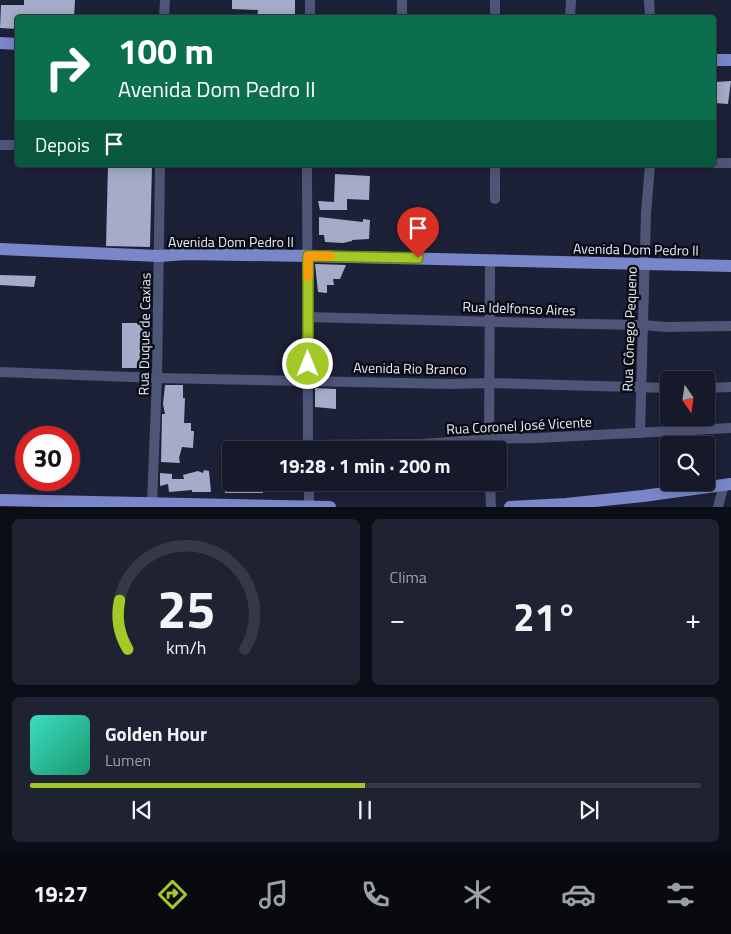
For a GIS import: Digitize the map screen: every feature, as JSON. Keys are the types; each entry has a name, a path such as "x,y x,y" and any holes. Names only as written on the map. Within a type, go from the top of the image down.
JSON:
{"main road":[{"path":"0,43 15,44"},
{"path":"716,60 731,60"},
{"name":"Avenida Dom Pedro II","path":"0,249 159,256 187,254 308,256 731,266"},
{"path":"510,506 644,501 728,484"},
{"path":"0,500 330,506"}],"street":[{"path":"164,15 165,0"},
{"path":"310,0 310,15"},
{"path":"402,0 402,15"},
{"path":"495,0 495,15"},
{"path":"570,15 571,0"},
{"path":"649,0 650,15"},
{"path":"0,145 15,145"},
{"path":"716,162 731,163"},
{"name":"Rua Duque de Caxias","path":"152,503 157,378 160,167"},
{"path":"307,167 308,441"},
{"path":"495,167 495,199"},
{"name":"Rua Cônego Pequeno","path":"640,433 646,213 650,167"},
{"path":"488,439 491,321 490,260"},
{"name":"Rua Idelfonso Aires","path":"307,317 491,321 539,324 642,324 667,327 731,326"},
{"name":"Avenida Rio Branco","path":"0,372 157,378 452,384 489,383 660,388"},
{"path":"715,388 731,387"},
{"name":"Rua Coronel José Vicente","path":"460,441 731,428"},
{"path":"718,506 728,484"},
{"path":"309,491 309,506"},
{"path":"490,491 491,506"}],"building":[{"path":"24,0 75,0 74,15 15,15 15,29 0,28 1,5 24,5"},
{"path":"232,0 295,0 295,15 257,15 258,10 232,9"},
{"path":"731,81 728,104 716,103 716,82"},
{"path":"108,167 152,167 150,247 106,246"},
{"path":"335,174 370,176 369,200 347,199 347,210 320,210 318,201 334,202"},
{"path":"319,217 363,222 363,219 370,220 369,239 352,240 343,243 325,242 324,235 319,235"},
{"path":"315,264 346,265 340,279 333,279 334,285 327,285 327,293 318,292"},
{"path":"0,275 36,276 34,287 0,285"},
{"path":"122,323 146,323 146,368 122,368"},
{"path":"165,385 183,385 183,398 185,398 184,423 191,423 191,431 194,431 193,448 182,447 179,458 180,463 161,462 162,414 165,414 163,404"},
{"path":"315,388 336,389 336,409 315,407"},
{"path":"204,470 209,471 211,492 192,492 192,490 169,492 168,484 160,486 160,473 172,474 172,479 184,479 183,475 198,471 203,473"},
{"path":"225,491 263,491 263,493 225,493"}],"slow traffic":[{"path":"308,277 308,256 331,256"}],"route":[{"path":"308,364 308,256 418,258"}]}
